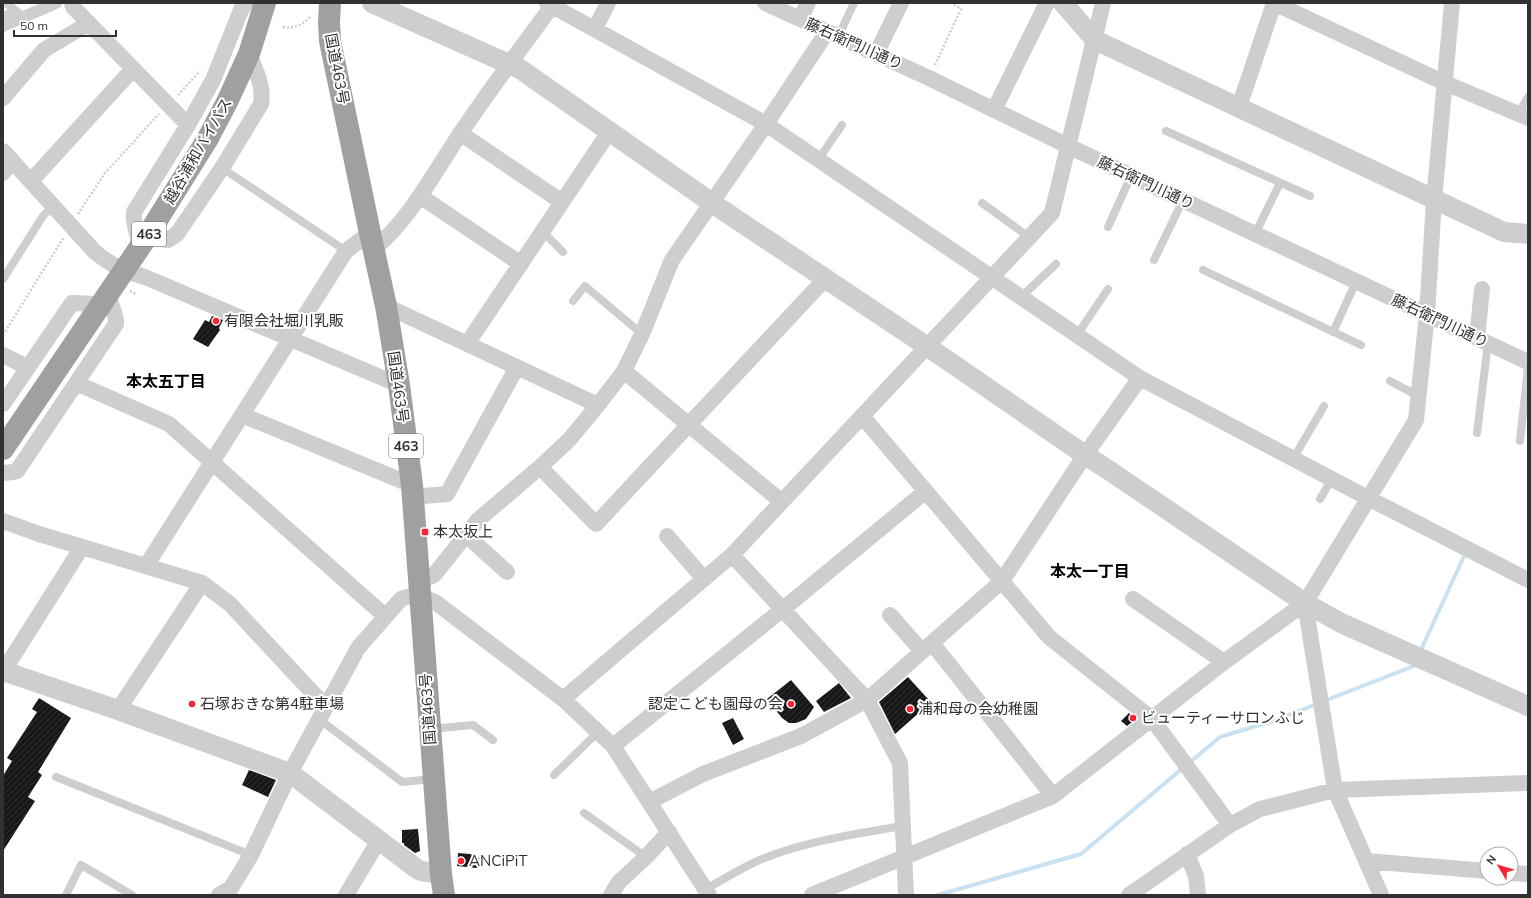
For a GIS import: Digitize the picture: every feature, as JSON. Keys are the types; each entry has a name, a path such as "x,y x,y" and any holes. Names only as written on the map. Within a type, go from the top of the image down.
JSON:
{"highway":[{"name":"越谷浦和バイパス","path":"3,448 141,245 207,140 227,102 249,54 265,3"},
{"name":"国道463号","path":"322,8 329,22 330,41 386,306 399,386 412,491 429,729 443,890"}],"street":[{"path":"3,26 20,14 56,3"},
{"path":"72,3 73,7 188,125"},
{"path":"246,3 213,80 188,125 134,212 133,218 141,245 155,238 168,240 173,238 222,168 260,104 262,96 261,85 249,54"},
{"path":"372,3 520,69 712,203 826,278 1084,455 1108,469 1305,603 1341,623 1528,706"},
{"path":"146,566 346,251 372,241 385,239 420,196 460,133 549,10 547,3"},
{"path":"547,3 766,124 1020,298 1140,378 1528,580"},
{"path":"595,29 608,3"},
{"name":"藤右衛門川通り","path":"765,3 929,78 1068,146 1528,362"},
{"path":"800,19 808,3"},
{"path":"876,54 901,3"},
{"path":"994,110 1046,3"},
{"path":"1064,3 1095,40 1504,232 1528,234"},
{"path":"563,699 732,555 928,347 1052,212 1103,3"},
{"path":"1239,107 1274,3 1445,83 1523,116"},
{"path":"812,895 1053,796 1224,662 1305,603 1416,420 1452,3"},
{"path":"3,98 44,50 89,23"},
{"path":"219,895 231,888 251,855 290,773 358,648 401,599 420,589 434,575 478,520 569,440 598,405 624,371 642,334 672,260 766,124 832,34"},
{"path":"31,181 133,70"},
{"path":"468,344 609,132"},
{"path":"460,133 562,202"},
{"path":"7,155 98,254 123,271 145,277 399,386"},
{"path":"3,173 7,155"},
{"path":"420,196 521,264"},
{"path":"540,467 596,524 826,278"},
{"path":"1482,289 1482,341"},
{"path":"3,404 72,303 95,304 105,297 109,301 116,319 116,324 17,471 3,473"},
{"path":"386,306 598,405"},
{"path":"3,355 27,367"},
{"path":"242,415 412,491 447,494 517,367"},
{"path":"624,371 782,502"},
{"path":"649,802 703,774 801,736 867,700 1002,581 1084,455 1140,378"},
{"path":"76,383 170,424 385,616"},
{"path":"862,416 1049,637 1152,719 1230,824"},
{"path":"613,746 926,491"},
{"path":"3,521 39,534 202,583 230,604 323,713"},
{"path":"466,535 507,572"},
{"path":"667,536 704,578"},
{"path":"82,547 3,671 118,710 290,773 421,871 443,890"},
{"path":"732,555 867,700 900,763 906,895"},
{"path":"118,710 202,583"},
{"path":"420,589 563,699 613,746 708,892"},
{"path":"1132,599 1224,662"},
{"path":"1305,603 1336,790 1381,895"},
{"path":"890,615 927,647 1053,796"},
{"path":"1129,895 1230,824 1260,809 1336,790 1528,783"},
{"path":"611,895 619,882 646,857 669,832"},
{"path":"346,895 379,840"},
{"path":"1187,854 1196,876 1198,895"},
{"path":"1366,861 1479,870"}],"lane":[{"path":"6,3 20,14"},
{"path":"832,34 854,3"},
{"path":"3,16 20,14"},
{"path":"1523,116 1528,97"},
{"path":"818,160 842,125"},
{"path":"1166,131 1310,196"},
{"path":"222,168 346,251"},
{"path":"1108,227 1132,176"},
{"path":"1255,234 1280,183"},
{"path":"1154,260 1183,200"},
{"path":"982,203 1029,237"},
{"path":"3,279 44,216 53,206"},
{"path":"542,231 563,252"},
{"path":"1020,298 1056,264"},
{"path":"1203,270 1361,346"},
{"path":"1333,332 1356,282"},
{"path":"573,301 585,286 642,334"},
{"path":"1077,335 1108,289"},
{"path":"1477,433 1482,341"},
{"path":"1520,441 1528,367"},
{"path":"1390,381 1418,396"},
{"path":"1293,458 1324,406"},
{"path":"1320,499 1332,479"},
{"path":"323,713 402,782 433,779"},
{"path":"429,729 474,725 493,740"},
{"path":"554,775 598,732"},
{"path":"56,777 251,855"},
{"path":"584,813 646,857"},
{"path":"708,892 761,859 795,847 902,826"},
{"path":"66,895 81,865 132,895"}],"path":[{"path":"929,78 961,9 952,3"},
{"path":"283,27 291,27 301,24 322,8"},
{"path":"3,335 105,173 205,66"}],"building":[{"path":"212,316 223,320 219,328 220,330 208,347 193,339 205,320 209,322"},
{"path":"908,677 928,699 919,708 921,711 895,734 879,702"},
{"path":"791,680 814,707 806,719 796,723 789,723 782,718 767,699"},
{"path":"839,683 851,698 824,712 816,701"},
{"path":"39,698 71,718 38,772 42,775 28,797 35,801 3,851 3,776 12,761 7,758 37,712 32,709"},
{"path":"1129,713 1136,719 1127,726 1121,721"},
{"path":"733,718 744,739 733,745 722,723"},
{"path":"249,770 276,780 268,797 242,785"},
{"path":"418,829 420,851 415,853 404,845 404,843 402,843 402,830"},
{"path":"458,853 470,854 480,858 477,868 457,866"}],"waterway":[{"path":"1420,652 1465,554"},
{"path":"1324,701 1414,666 1416,662"},
{"path":"1189,763 1220,737 1273,721 1317,704"},
{"path":"938,895 1081,854 1184,767"}],"place":[{"name":"有限会社堀川乳販","path":"216,321"},
{"name":"本太坂上","path":"425,532"},
{"name":"石塚おきな第4駐車場","path":"192,704"},
{"name":"認定こども園母の会","path":"791,704"},
{"name":"浦和母の会幼稚園","path":"910,709"},
{"name":"ビューティーサロンふじ","path":"1133,718"},
{"name":"ANCiPiT","path":"461,861"}],"district":[{"name":"本太五丁目","path":"166,381"},
{"name":"本太一丁目","path":"1090,571"}]}
